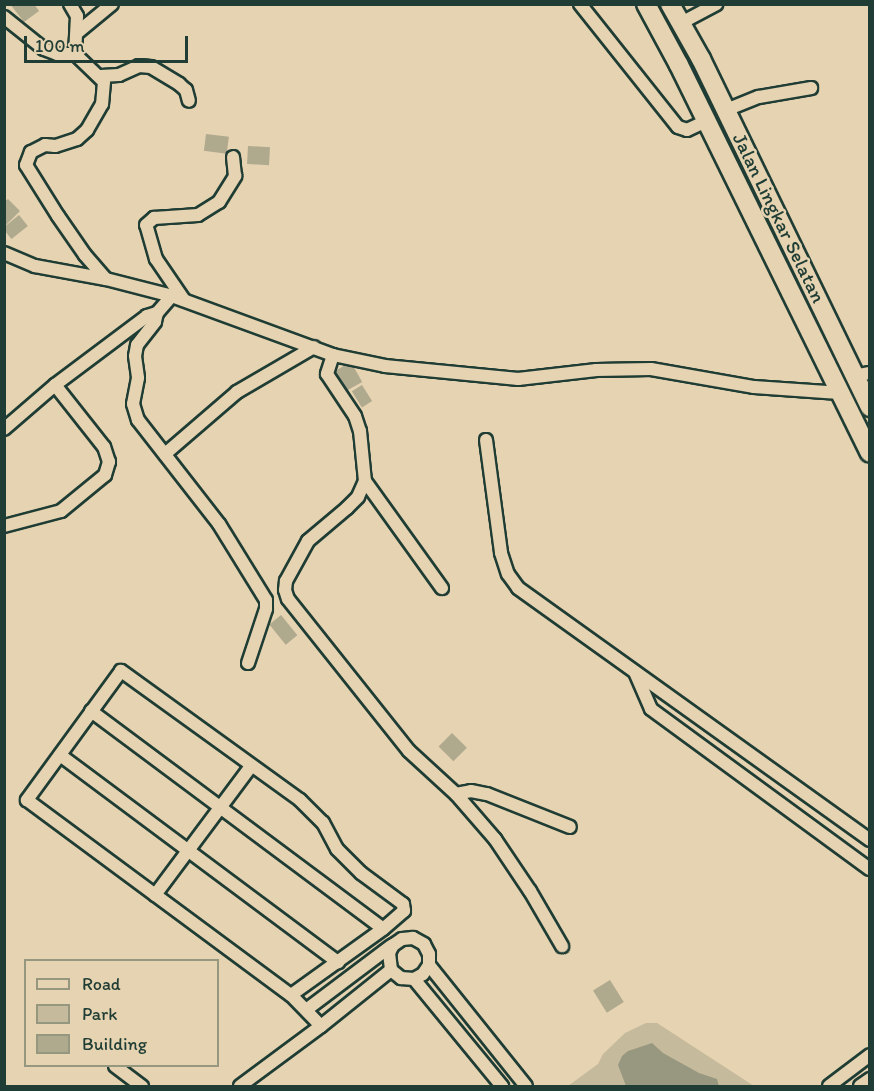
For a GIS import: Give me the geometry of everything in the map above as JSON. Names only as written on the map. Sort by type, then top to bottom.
[{"type":"highway","name":"Jalan Lingkar Selatan","points":[[646,4],[870,453]]},
{"type":"highway","name":"Jalan Lingkar Selatan","points":[[670,4],[804,267],[862,375],[868,400]]},
{"type":"highway","points":[[781,275],[804,267]]},
{"type":"street","points":[[70,4],[77,16],[78,32],[75,54]]},
{"type":"street","points":[[78,32],[112,4]]},
{"type":"street","points":[[579,4],[678,127],[687,130],[706,121]]},
{"type":"street","points":[[681,24],[716,4]]},
{"type":"street","points":[[4,17],[44,49],[57,54],[75,54],[104,82],[105,95],[99,111],[87,130],[77,139],[55,146],[45,145],[31,152],[26,165],[85,255],[106,279]]},
{"type":"street","points":[[100,76],[119,75],[139,66],[151,67],[186,90],[189,100]]},
{"type":"street","points":[[726,110],[759,97],[811,88]]},
{"type":"street","points":[[178,298],[156,259],[146,225],[153,218],[198,215],[219,202],[235,176],[233,157]]},
{"type":"street","points":[[4,253],[35,266],[106,279],[178,298],[333,355],[385,366],[518,379],[596,370],[651,369],[753,387],[839,393]]},
{"type":"street","points":[[4,429],[55,385],[147,316],[157,313],[178,298]]},
{"type":"street","points":[[157,313],[155,322],[137,345],[135,356],[138,378],[133,404],[138,420],[219,524],[266,600],[248,663]]},
{"type":"street","points":[[165,454],[237,392],[314,348]]},
{"type":"street","points":[[333,355],[327,374],[355,416],[360,431],[365,481],[442,588]]},
{"type":"street","points":[[4,526],[61,511],[93,486],[108,470],[109,462],[104,447],[55,385]]},
{"type":"street","points":[[486,440],[501,553],[513,582],[870,840]]},
{"type":"street","points":[[365,481],[358,496],[347,508],[308,541],[286,581],[285,590],[288,599],[409,751],[456,794],[501,848],[530,891],[562,946]]},
{"type":"street","points":[[291,995],[383,930],[404,910],[403,904],[362,873],[337,849],[323,823],[300,800],[121,671],[27,800],[291,995],[321,1026]]},
{"type":"street","points":[[635,672],[651,709],[870,869]]},
{"type":"street","points":[[91,711],[383,930]]},
{"type":"street","points":[[60,755],[338,962]]},
{"type":"street","points":[[155,895],[251,766]]},
{"type":"street","points":[[456,794],[471,791],[486,794],[570,827]]},
{"type":"street","points":[[306,1010],[393,945],[402,939],[413,938],[423,944],[429,954],[429,965],[423,974],[414,979],[401,978],[391,970],[388,953],[393,945]]},
{"type":"street","points":[[429,965],[526,1086]]},
{"type":"street","points":[[240,1086],[391,970]]},
{"type":"street","points":[[414,979],[502,1086]]},
{"type":"street","points":[[829,1086],[870,1055]]},
{"type":"street","points":[[118,1067],[142,1086]]},
{"type":"street","points":[[860,1086],[870,1079]]},
{"type":"green space","points":[[646,1023],[657,1023],[754,1086],[568,1086],[598,1064],[603,1054],[625,1033]]},
{"type":"shaded area","points":[[652,1043],[663,1053],[699,1073],[717,1079],[719,1086],[626,1086],[618,1065],[622,1056],[628,1051]]},
{"type":"building","points":[[10,4],[34,4],[39,11],[24,22]]},
{"type":"building","points":[[206,134],[229,137],[227,154],[204,151]]},
{"type":"building","points":[[248,146],[270,147],[269,165],[247,164]]},
{"type":"building","points":[[8,199],[20,211],[4,227],[4,202]]},
{"type":"building","points":[[19,215],[28,226],[11,239],[4,227]]},
{"type":"building","points":[[351,362],[362,382],[344,392],[333,372]]},
{"type":"building","points":[[362,385],[372,401],[362,407],[352,391]]},
{"type":"building","points":[[281,615],[297,635],[286,645],[269,624]]},
{"type":"building","points":[[452,733],[467,748],[453,761],[439,746]]},
{"type":"building","points":[[610,980],[624,1002],[607,1013],[593,991]]}]
